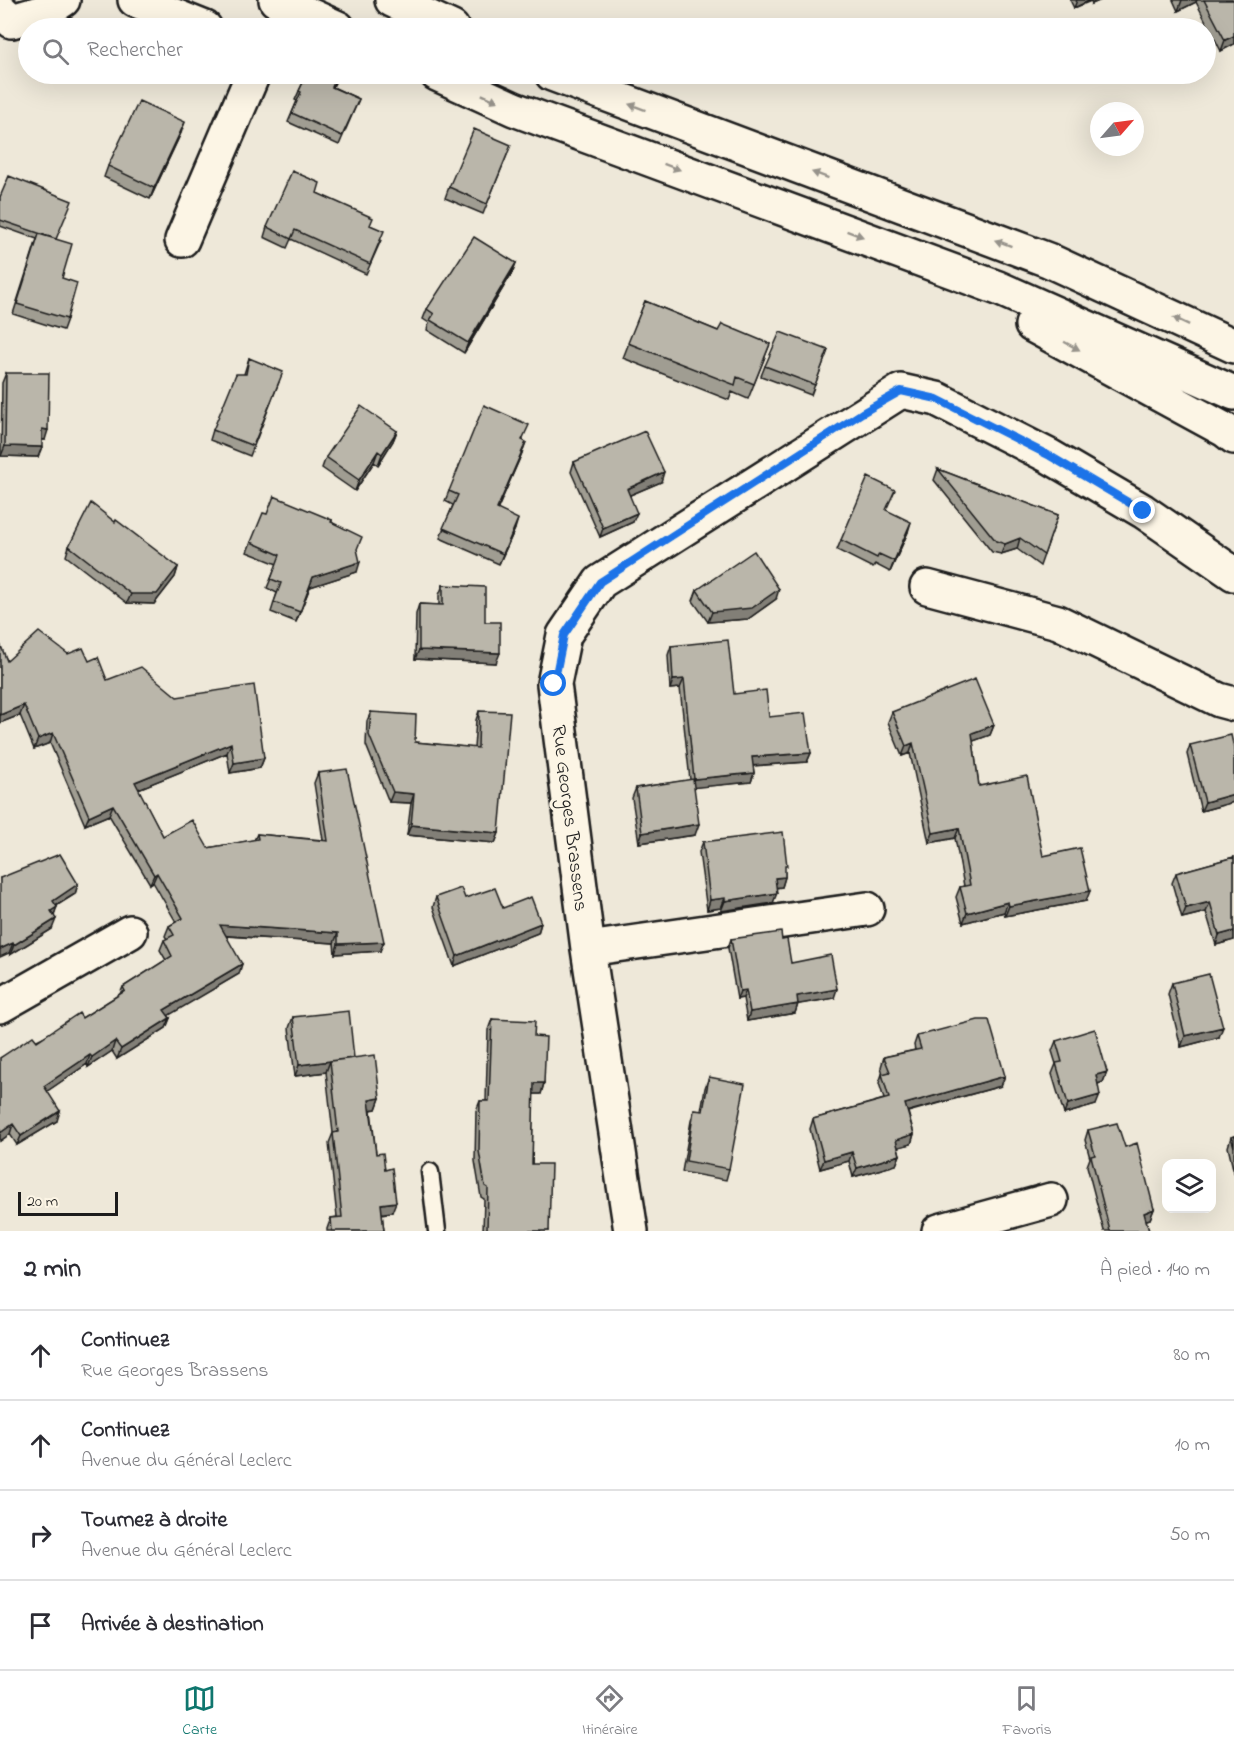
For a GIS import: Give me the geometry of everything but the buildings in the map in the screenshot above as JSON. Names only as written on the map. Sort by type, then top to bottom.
[{"type":"main road","points":[[22,18],[46,11],[63,0]]},
{"type":"main road","points":[[135,0],[180,18]]},
{"type":"main road","points":[[276,0],[316,18]]},
{"type":"main road","points":[[392,0],[431,18]]},
{"type":"main road","points":[[0,10],[12,21],[18,19]]},
{"type":"main road","points":[[182,240],[249,84]]},
{"type":"main road","points":[[460,84],[514,108],[998,288],[1234,393]]},
{"type":"main road","points":[[577,84],[1048,260],[1234,346]]},
{"type":"main road","points":[[931,262],[992,303],[1215,424],[1234,437]]},
{"type":"main road","name":"Rue Georges Brassens","points":[[631,1231],[588,949],[554,684],[564,635],[600,582],[862,413],[901,391],[937,399],[1050,456],[1125,500],[1234,574]]},
{"type":"main road","points":[[927,587],[1058,622],[1219,700],[1234,704]]},
{"type":"main road","points":[[588,949],[867,909]]},
{"type":"main road","points":[[0,1006],[130,932]]},
{"type":"main road","points":[[939,1231],[1051,1200]]},
{"type":"lane","points":[[430,1172],[437,1231]]},
{"type":"route","points":[[554,684],[564,635],[600,582],[862,413],[901,391],[937,399],[1050,456],[1143,511]]}]
